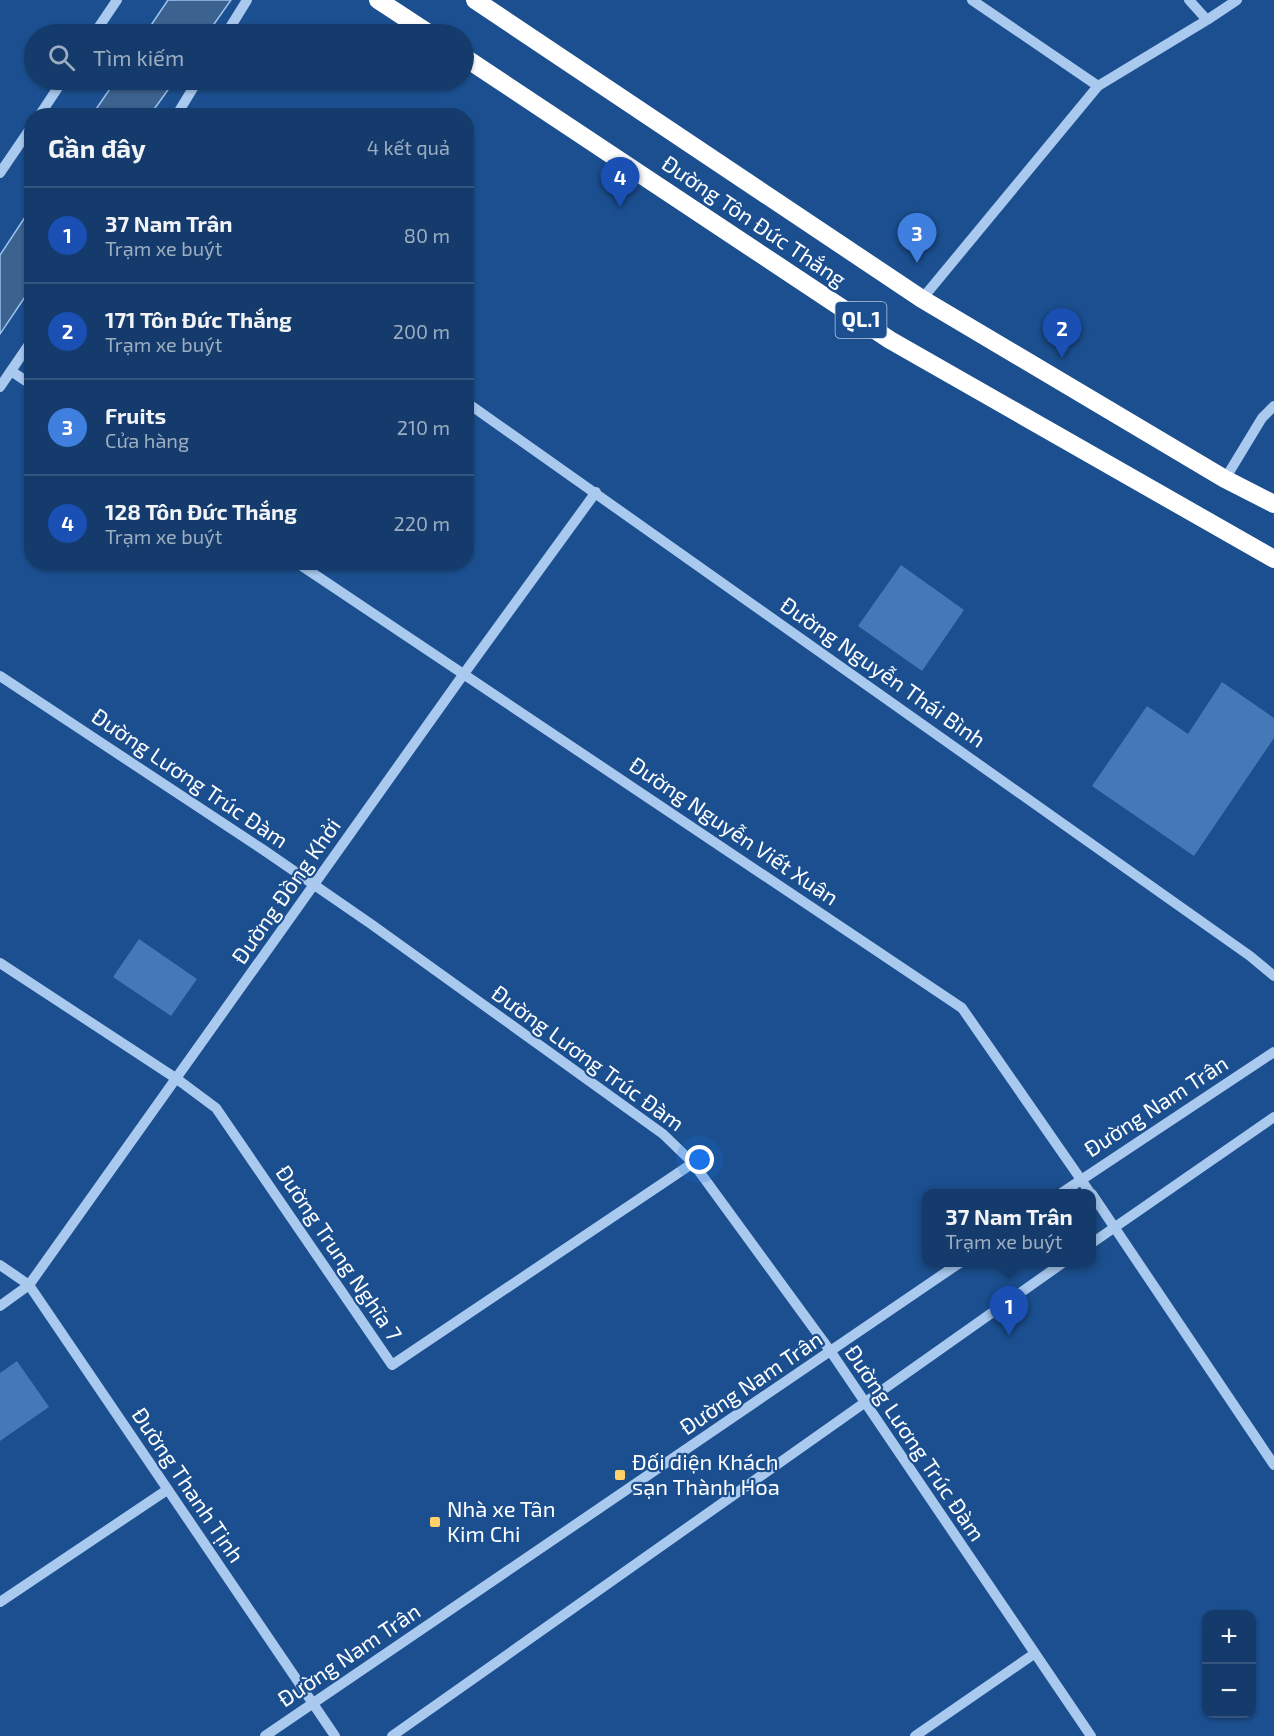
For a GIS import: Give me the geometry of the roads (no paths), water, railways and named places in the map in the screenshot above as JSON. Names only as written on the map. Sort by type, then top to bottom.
[{"type":"highway","points":[[378,0],[415,24]]},
{"type":"highway","name":"Đường Tôn Đức Thắng","points":[[475,0],[922,299],[1225,479],[1274,504]]},
{"type":"highway","name":"Đường Tôn Đức Thắng","points":[[474,64],[890,340],[1274,559]]},
{"type":"street","points":[[101,24],[117,0]]},
{"type":"street","points":[[232,24],[247,0]]},
{"type":"street","points":[[972,0],[1098,86]]},
{"type":"street","points":[[1189,0],[1207,20]]},
{"type":"street","points":[[922,299],[1098,86],[1237,0]]},
{"type":"street","points":[[44,108],[56,90]]},
{"type":"street","points":[[181,108],[192,90]]},
{"type":"street","points":[[0,173],[24,138]]},
{"type":"street","points":[[0,387],[24,352]]},
{"type":"street","points":[[11,371],[24,380]]},
{"type":"street","points":[[1225,479],[1262,418],[1274,406]]},
{"type":"street","name":"Đường Nguyễn Thái Bình","points":[[474,408],[1251,956],[1274,976]]},
{"type":"street","name":"Đường Đồng Khởi","points":[[0,1306],[29,1285],[596,492]]},
{"type":"street","name":"Đường Nguyễn Viết Xuân","points":[[308,570],[962,1008],[1088,1189]]},
{"type":"street","name":"Đường Lương Trúc Đàm","points":[[0,676],[314,885],[663,1134],[693,1163],[831,1352],[1091,1736]]},
{"type":"street","name":"Đường Trung Nghĩa 7","points":[[0,963],[177,1079],[216,1108],[392,1365],[693,1163]]},
{"type":"street","name":"Đường Nam Trân","points":[[1067,1189],[1274,1052]]},
{"type":"street","points":[[1096,1240],[1274,1117]]},
{"type":"street","name":"Đường Nguyễn Viết Xuân","points":[[1096,1201],[1274,1465]]},
{"type":"street","name":"Đường Thanh Tịnh","points":[[0,1265],[29,1285],[335,1736]]},
{"type":"street","name":"Đường Nam Trân","points":[[265,1736],[954,1267]]},
{"type":"street","points":[[392,1736],[1058,1267]]},
{"type":"street","points":[[0,1602],[167,1490]]},
{"type":"street","points":[[915,1736],[1034,1654]]},
{"type":"water","points":[[168,0],[231,0],[214,24],[152,24]]},
{"type":"water","points":[[109,90],[168,90],[155,108],[97,108]]},
{"type":"water","points":[[24,219],[24,298],[0,334],[0,255]]},
{"type":"place","name":"128 Tôn Đức Thắng","points":[[620,207]]},
{"type":"place","name":"Fruits","points":[[917,263]]},
{"type":"place","name":"171 Tôn Đức Thắng","points":[[1062,358]]},
{"type":"place","name":"37 Nam Trân","points":[[1009,1336]]},
{"type":"place","name":"Đối diện Khách sạn Thành Hoa","points":[[620,1475]]},
{"type":"place","name":"Nhà xe Tân Kim Chi","points":[[435,1522]]}]
